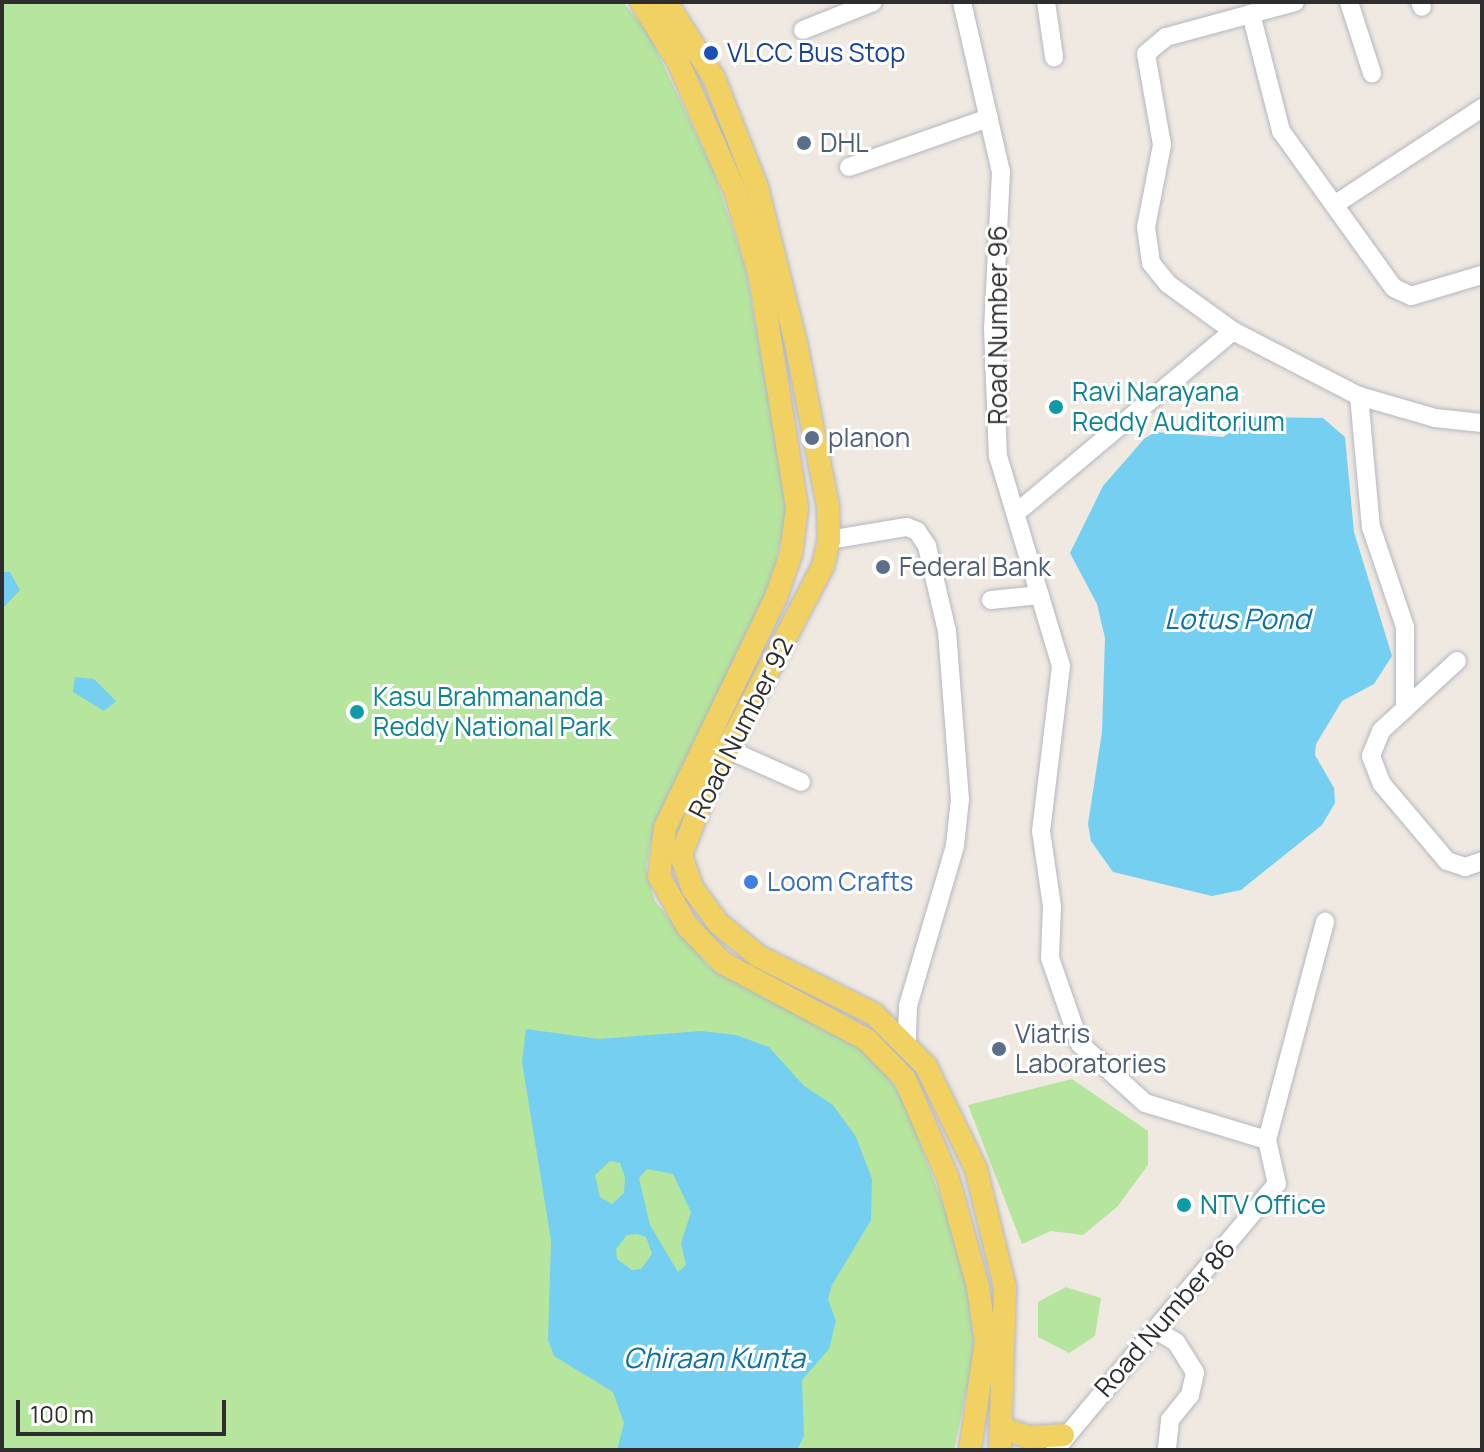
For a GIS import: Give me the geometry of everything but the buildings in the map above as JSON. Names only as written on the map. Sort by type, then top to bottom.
[{"type":"main road","name":"Road Number 92","points":[[641,2],[691,89],[735,191],[760,276],[797,508],[791,554],[776,597],[665,828],[659,876],[687,926],[723,963],[867,1040],[905,1079],[948,1178],[978,1287],[986,1341],[970,1450]]},
{"type":"main road","name":"Road Number 92","points":[[666,2],[714,78],[757,187],[796,343],[828,506],[829,540],[823,566],[727,749],[681,855],[693,889],[718,923],[758,956],[874,1014],[926,1066],[984,1194],[1005,1287],[1001,1439]]},
{"type":"main road","points":[[691,89],[714,78]]},
{"type":"main road","points":[[772,346],[796,343]]},
{"type":"main road","points":[[1001,1439],[1028,1437],[1059,1442]]},
{"type":"street","points":[[803,30],[873,2]]},
{"type":"street","name":"Road Number 96","points":[[962,2],[1001,172],[993,328],[998,456],[1061,666],[1041,831],[1052,906],[1050,958],[1080,1044],[1145,1103],[1267,1140]]},
{"type":"street","points":[[1046,2],[1054,57]]},
{"type":"street","points":[[1295,2],[1166,37],[1146,54],[1145,64],[1161,135],[1146,227],[1151,263],[1168,284],[1233,331],[1359,396],[1435,418],[1482,423]]},
{"type":"street","points":[[1349,2],[1372,73]]},
{"type":"street","points":[[1251,14],[1281,131],[1394,288],[1411,296],[1482,275]]},
{"type":"street","points":[[1334,205],[1482,108]]},
{"type":"street","points":[[849,167],[989,118]]},
{"type":"street","points":[[1016,513],[1233,331]]},
{"type":"street","points":[[1359,396],[1371,527],[1405,627],[1405,709]]},
{"type":"street","points":[[829,540],[907,527],[917,531],[927,546],[947,631],[960,757],[957,831],[908,1006],[907,1044]]},
{"type":"street","points":[[991,600],[1040,595]]},
{"type":"street","points":[[1457,661],[1405,709],[1372,747],[1374,769],[1447,861],[1465,867],[1482,861]]},
{"type":"street","points":[[727,749],[801,782]]},
{"type":"street","points":[[1267,1140],[1325,922]]},
{"type":"street","points":[[874,1014],[908,1006]]},
{"type":"street","name":"Road Number 86","points":[[1059,1442],[1277,1184],[1267,1140]]},
{"type":"street","points":[[1156,1330],[1176,1342],[1195,1373],[1190,1395],[1170,1420],[1167,1450]]},
{"type":"green space","name":"Kasu Brahmananda Reddy National Park","points":[[2,2],[623,2],[648,32],[714,172],[746,270],[788,509],[771,583],[651,841],[646,869],[655,901],[709,967],[855,1044],[884,1070],[904,1101],[952,1228],[967,1286],[975,1351],[954,1450],[2,1450]]},
{"type":"green space","points":[[1072,1079],[1148,1131],[1148,1165],[1117,1207],[1083,1235],[1051,1231],[1022,1244],[968,1105]]},
{"type":"green space","points":[[1066,1287],[1101,1298],[1095,1336],[1069,1353],[1038,1337],[1038,1302]]},
{"type":"water","name":"Lotus Pond","points":[[1255,417],[1323,418],[1345,437],[1354,532],[1392,656],[1374,684],[1342,701],[1316,744],[1315,755],[1334,788],[1335,803],[1322,825],[1241,890],[1212,896],[1113,872],[1091,841],[1088,824],[1102,732],[1105,638],[1097,604],[1070,553],[1103,486],[1144,439],[1155,432],[1223,437]]},
{"type":"water","points":[[2,572],[10,572],[20,590],[2,609]]},
{"type":"water","points":[[75,677],[94,679],[116,701],[104,711],[73,692]]},
{"type":"water","name":"Chiraan Kunta","points":[[526,1029],[599,1039],[701,1031],[736,1035],[769,1047],[804,1086],[833,1105],[856,1137],[872,1179],[871,1220],[832,1285],[828,1299],[836,1321],[829,1349],[802,1380],[804,1436],[797,1450],[617,1450],[624,1423],[613,1392],[554,1356],[548,1340],[551,1240],[522,1062]],"holes":[[[610,1161],[620,1163],[625,1177],[624,1193],[612,1204],[600,1197],[595,1175]],[[647,1169],[673,1174],[691,1212],[681,1243],[686,1265],[678,1272],[650,1225],[639,1178]],[[627,1235],[646,1237],[652,1254],[641,1269],[632,1270],[617,1259],[616,1249]]]},
{"type":"place","name":"VLCC Bus Stop","points":[[711,53]]},
{"type":"place","name":"DHL","points":[[804,143]]},
{"type":"place","name":"Ravi Narayana Reddy Auditorium","points":[[1056,407]]},
{"type":"place","name":"planon","points":[[812,438]]},
{"type":"place","name":"Federal Bank","points":[[883,567]]},
{"type":"place","name":"Kasu Brahmananda Reddy National Park","points":[[357,712]]},
{"type":"place","name":"Loom Crafts","points":[[751,882]]},
{"type":"place","name":"Viatris Laboratories","points":[[999,1049]]},
{"type":"place","name":"NTV Office","points":[[1184,1205]]}]
